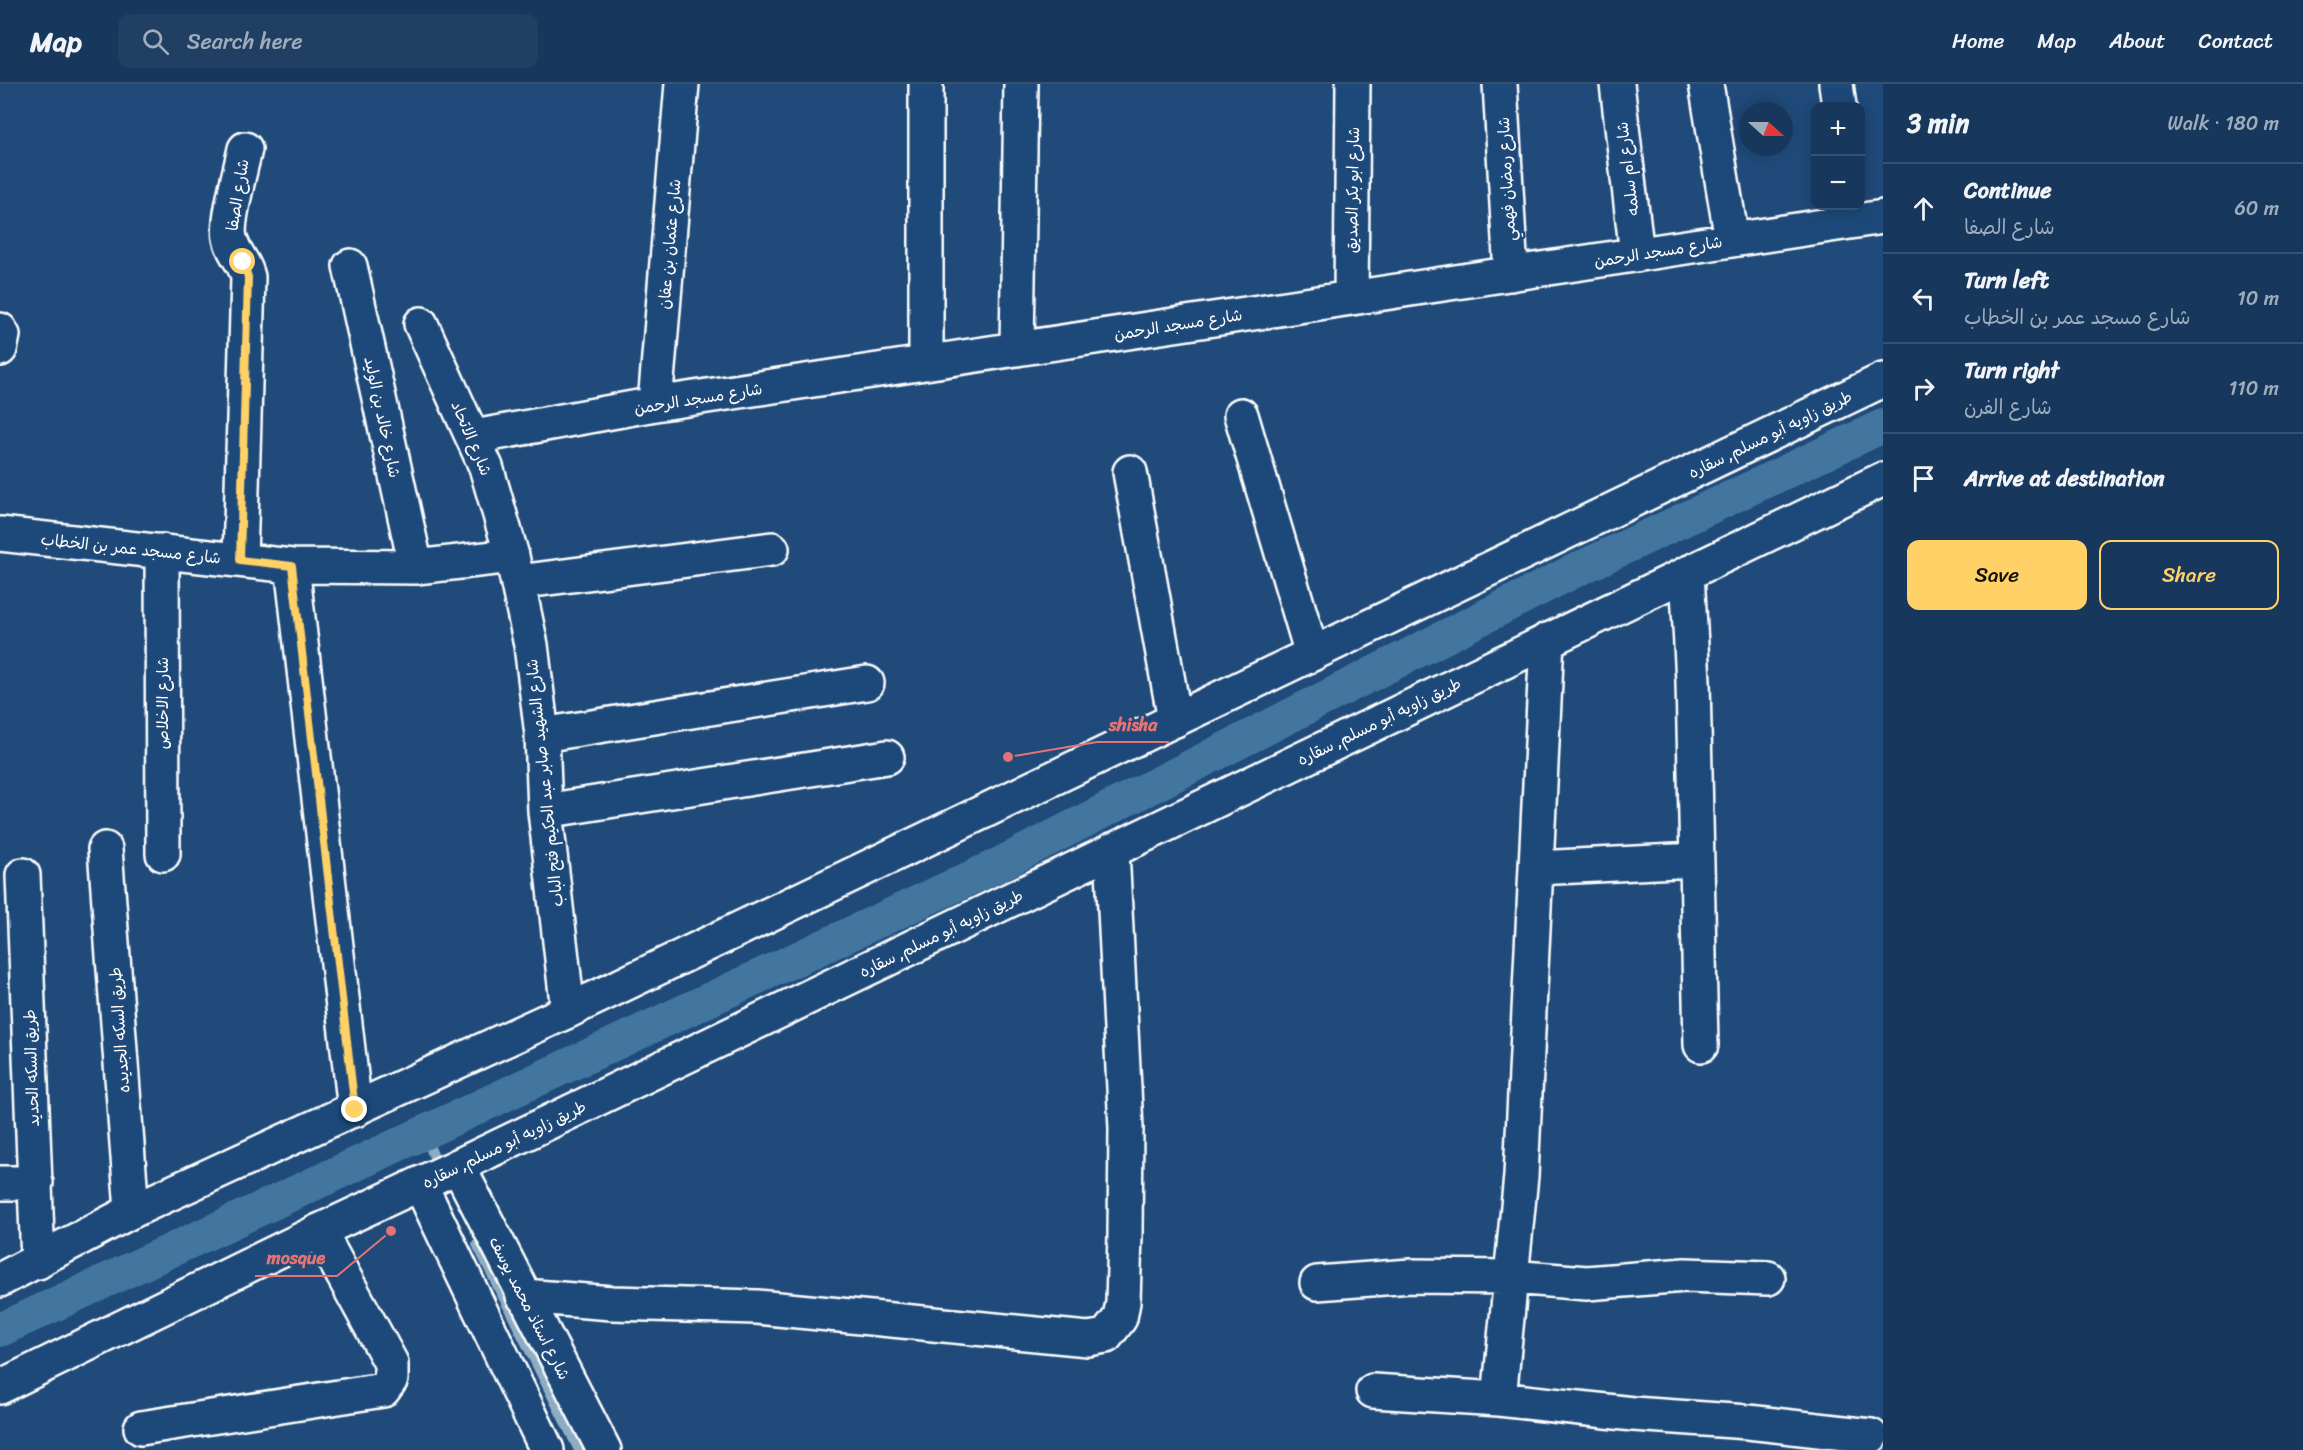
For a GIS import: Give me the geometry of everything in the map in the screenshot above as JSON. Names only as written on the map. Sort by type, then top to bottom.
[{"type":"street","name":"شارع عثمان بن عفان","points":[[655,404],[682,84]]},
{"type":"street","points":[[926,363],[927,84]]},
{"type":"street","points":[[1017,349],[1021,84]]},
{"type":"street","name":"شارع ابو بكر الصديق","points":[[1351,297],[1353,84]]},
{"type":"street","name":"شارع رمضان فهمي","points":[[1500,84],[1511,273]]},
{"type":"street","name":"شارع ام سلمه","points":[[1617,84],[1637,255]]},
{"type":"street","points":[[1706,84],[1732,240]]},
{"type":"street","points":[[1836,84],[1838,102]]},
{"type":"street","name":"شارع الصفا","points":[[240,560],[248,277],[243,262],[233,248],[229,228],[244,149]]},
{"type":"street","name":"شارع مسجد الرحمن","points":[[474,437],[655,404],[1637,255],[1863,215]]},
{"type":"street","name":"شارع خالد بن الوليد","points":[[350,266],[416,567]]},
{"type":"street","name":"شارع الاتحاد","points":[[421,324],[486,467],[515,569]]},
{"type":"street","points":[[0,330],[3,335],[0,349]]},
{"type":"street","name":"طريق زاويه أبو مسلم, سقاره","points":[[0,1281],[132,1211],[568,1011],[1883,380]]},
{"type":"street","points":[[1241,415],[1312,654]]},
{"type":"street","points":[[1130,471],[1175,720]]},
{"type":"street","name":"طريق زاويه أبو مسلم, سقاره","points":[[0,1387],[319,1231],[1883,479]]},
{"type":"street","name":"شارع مسجد عمر بن الخطاب","points":[[0,534],[292,566],[515,569],[772,549]]},
{"type":"street","name":"شارع الاخلاص","points":[[162,551],[163,854]]},
{"type":"street","points":[[292,566],[355,1110]]},
{"type":"street","name":"شارع الشهيد صابر عبد الحكيم فتح الباب","points":[[515,569],[531,645],[542,735],[545,811],[568,1011]]},
{"type":"street","points":[[1687,573],[1693,681],[1701,1045]]},
{"type":"street","points":[[1499,1399],[1521,1176],[1547,640]]},
{"type":"street","points":[[542,735],[867,682]]},
{"type":"street","points":[[545,811],[887,757]]},
{"type":"street","name":"طريق السكه الجديده","points":[[105,849],[132,1211]]},
{"type":"street","points":[[524,1296],[612,1303],[758,1308],[1088,1339],[1106,1336],[1120,1318],[1123,1302],[1125,1211],[1126,1128],[1112,850]]},
{"type":"street","points":[[1536,868],[1696,860]]},
{"type":"street","name":"طريق السكه الحديد","points":[[22,875],[38,1262]]},
{"type":"street","name":"شارع استاذ محمد يوسف","points":[[458,1166],[606,1450]]},
{"type":"street","points":[[0,1183],[36,1183]]},
{"type":"street","points":[[420,1184],[547,1450]]},
{"type":"street","points":[[141,1428],[382,1390],[392,1379],[391,1363],[319,1231]]},
{"type":"street","points":[[1317,1283],[1411,1276],[1510,1277],[1587,1283],[1685,1275],[1768,1278]]},
{"type":"street","points":[[1373,1391],[1499,1399],[1633,1414],[1748,1422],[1870,1436]]},
{"type":"waterway","points":[[0,1330],[996,866],[1570,573],[1883,426]]},
{"type":"waterway","points":[[424,1132],[433,1155]]},
{"type":"waterway","points":[[477,1244],[579,1450]]},
{"type":"place","name":"shisha","points":[[1008,757]]},
{"type":"place","name":"mosque","points":[[391,1231]]},
{"type":"route","points":[[243,262],[248,277],[240,560],[292,566],[355,1110]]}]
